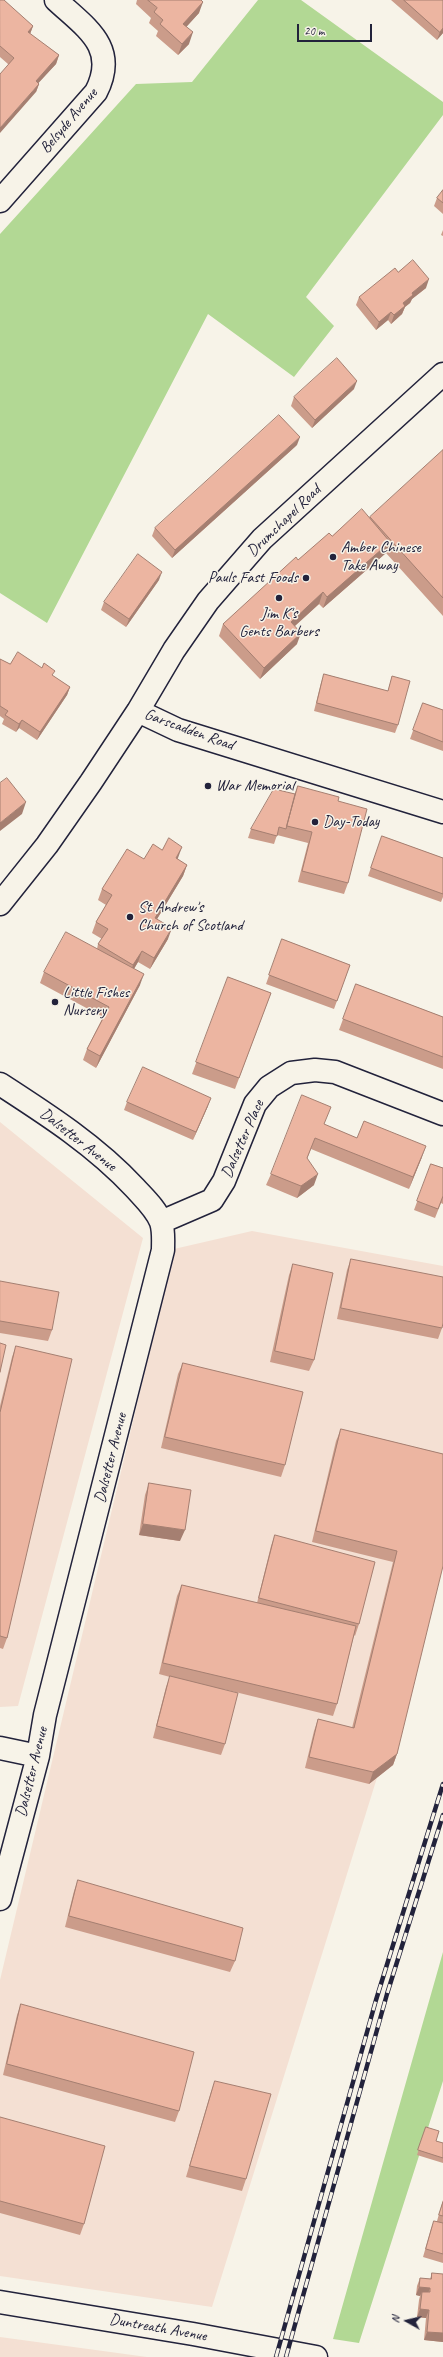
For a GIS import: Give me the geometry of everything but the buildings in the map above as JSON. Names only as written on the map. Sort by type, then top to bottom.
[{"type":"street","name":"Belsyde Avenue","points":[[0,200],[96,92],[104,72],[104,58],[100,45],[91,33],[56,0]]},
{"type":"street","name":"Drumchapel Road","points":[[138,711],[174,650],[208,601],[262,538],[443,374]]},
{"type":"street","name":"Garscadden Road","points":[[0,904],[47,845],[138,711],[178,730],[443,812]]},
{"type":"street","name":"Dalsetter Place","points":[[160,1222],[212,1200],[224,1181],[255,1104],[269,1087],[291,1073],[315,1070],[335,1072],[443,1114]]},
{"type":"street","name":"Dalsetter Avenue","points":[[0,1084],[84,1141],[127,1179],[152,1205],[160,1222],[163,1235],[163,1250],[45,1715],[38,1756],[0,1899]]},
{"type":"street","points":[[0,1748],[38,1756]]},
{"type":"street","name":"Duntreath Avenue","points":[[0,2302],[193,2334],[316,2357]]},
{"type":"shaded area","points":[[0,1122],[143,1238],[18,1706],[0,1707]]},
{"type":"shaded area","points":[[252,1231],[443,1266],[443,1566],[212,2307],[0,2276],[0,1980],[174,1249]]},
{"type":"shaded area","points":[[0,2337],[147,2357],[0,2357]]},
{"type":"green space","points":[[258,0],[301,0],[443,102],[443,115],[306,297],[334,326],[294,377],[208,314],[47,623],[0,593],[0,234],[136,84],[192,82]]},
{"type":"green space","points":[[443,1952],[443,2081],[359,2343],[333,2339]]},
{"type":"railway","points":[[276,2357],[376,2000],[443,1784]]},
{"type":"railway","points":[[286,2357],[387,1994],[443,1815]]},
{"type":"place","name":"Amber Chinese Take Away","points":[[333,557]]},
{"type":"place","name":"Pauls Fast Foods","points":[[306,578]]},
{"type":"place","name":"Jim K's Gents Barbers","points":[[279,598]]},
{"type":"place","name":"War Memorial","points":[[208,786]]},
{"type":"place","name":"Day-Today","points":[[315,822]]},
{"type":"place","name":"St Andrew's Church of Scotland","points":[[130,917]]},
{"type":"place","name":"Little Fishes Nursery","points":[[55,1002]]}]
